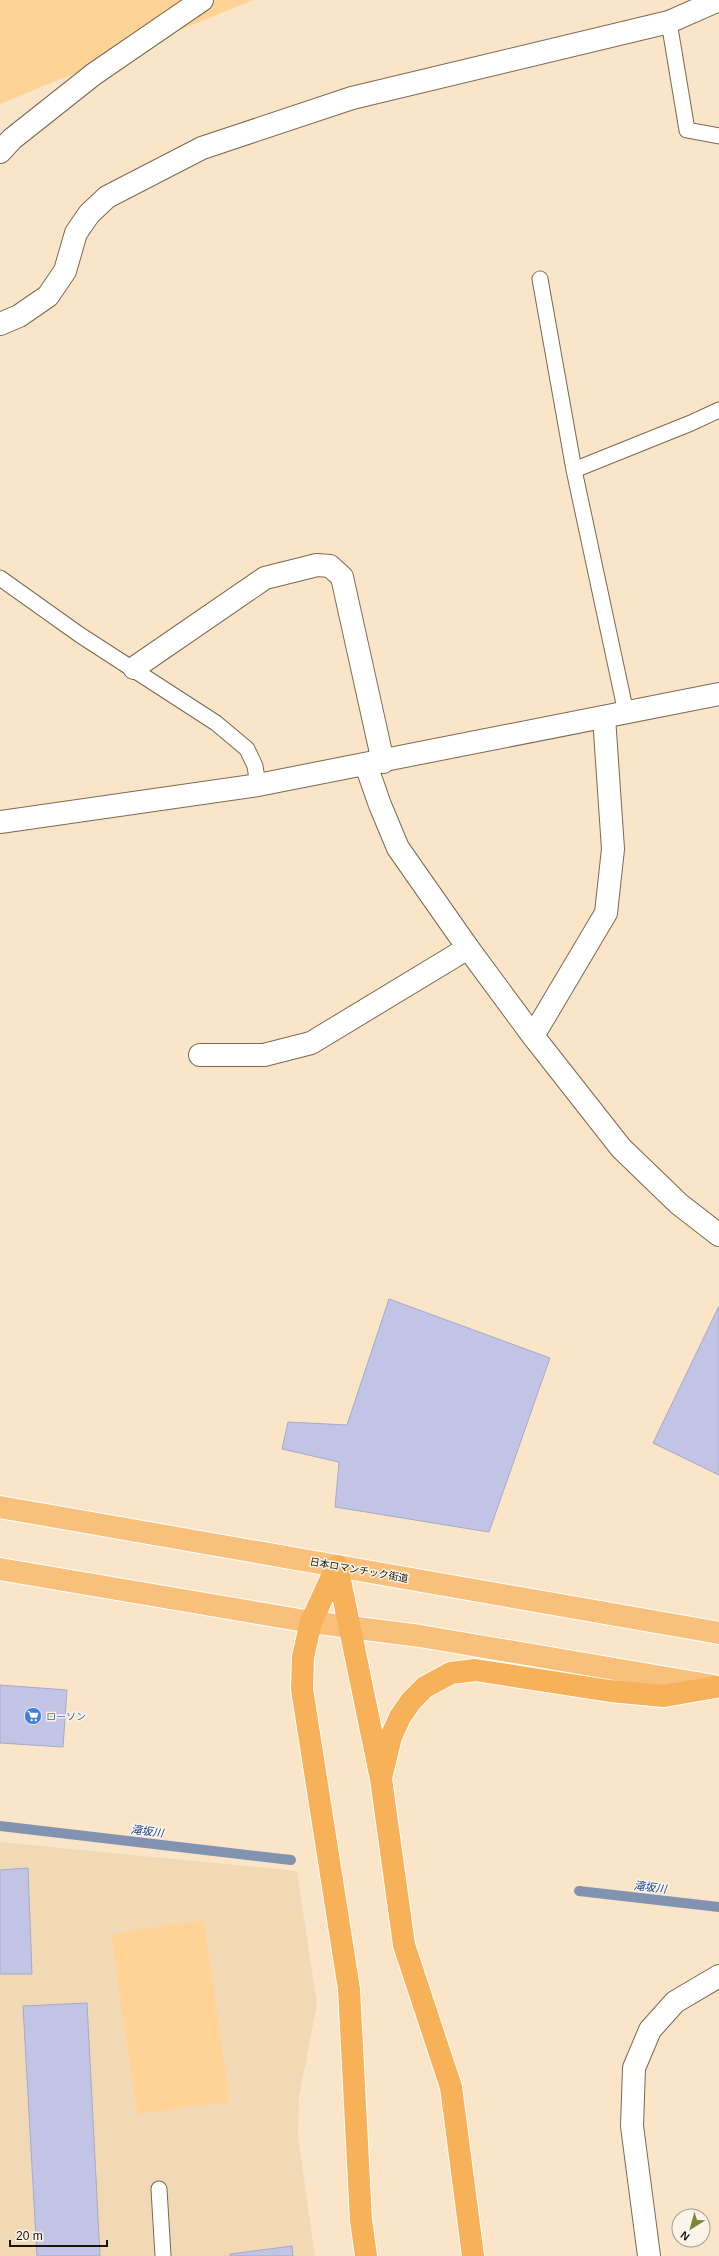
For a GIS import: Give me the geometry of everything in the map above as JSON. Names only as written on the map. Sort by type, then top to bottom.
[{"type":"highway","name":"日本ロマンチック街道","points":[[0,1507],[719,1633]]},
{"type":"highway","points":[[337,1566],[311,1622],[302,1657],[302,1689],[349,1989],[360,2220],[366,2256]]},
{"type":"highway","points":[[337,1566],[348,1627],[381,1780],[404,1945],[451,2087],[473,2256]]},
{"type":"highway","points":[[0,1569],[311,1622],[420,1636],[717,1687]]},
{"type":"highway","points":[[381,1780],[391,1737],[400,1717],[411,1701],[425,1687],[451,1673],[475,1670],[610,1691],[664,1696],[717,1687]]},
{"type":"street","points":[[0,152],[12,139],[94,74],[202,0]]},
{"type":"street","points":[[0,324],[19,316],[48,296],[65,271],[76,233],[89,214],[107,197],[202,148],[352,98],[668,22],[719,0]]},
{"type":"street","points":[[134,668],[265,578],[317,565],[330,566],[342,577],[375,764],[380,805],[398,848],[468,948],[621,1148],[679,1204],[719,1235]]},
{"type":"street","points":[[0,822],[258,785],[375,764],[719,694]]},
{"type":"street","points":[[534,1036],[606,913],[613,849],[604,718]]},
{"type":"street","points":[[200,1055],[264,1055],[311,1043],[468,948]]},
{"type":"street","points":[[649,2256],[632,2126],[634,2068],[650,2030],[675,2002],[719,1976]]},
{"type":"lane","points":[[668,22],[687,130],[719,136]]},
{"type":"lane","points":[[540,279],[574,470],[626,713]]},
{"type":"lane","points":[[574,470],[691,423],[719,410]]},
{"type":"lane","points":[[0,578],[80,635],[134,668],[216,723],[247,749],[255,766],[258,785]]},
{"type":"lane","points":[[158,2189],[163,2256]]},
{"type":"shaded area","points":[[0,0],[253,0],[0,104]]},
{"type":"shaded area","points":[[0,1842],[297,1871],[317,2004],[299,2097],[298,2136],[315,2256],[0,2256]]},
{"type":"shaded area","points":[[204,1920],[230,2102],[137,2114],[111,1934]]},
{"type":"building","points":[[389,1299],[550,1358],[489,1532],[335,1507],[339,1462],[282,1449],[288,1422],[347,1425]]},
{"type":"building","points":[[719,1306],[719,1475],[653,1443]]},
{"type":"building","name":"ローソン","points":[[0,1685],[67,1690],[63,1747],[0,1743]]},
{"type":"building","points":[[28,1868],[32,1974],[0,1974],[0,1870]]},
{"type":"building","points":[[87,2003],[100,2256],[37,2256],[23,2006]]},
{"type":"building","points":[[292,2246],[293,2256],[230,2256],[230,2254]]},
{"type":"waterway","name":"滝坂川","points":[[0,1826],[291,1860]]},
{"type":"waterway","name":"滝坂川","points":[[579,1891],[719,1907]]},
{"type":"place","name":"ローソン","points":[[33,1716]]}]
